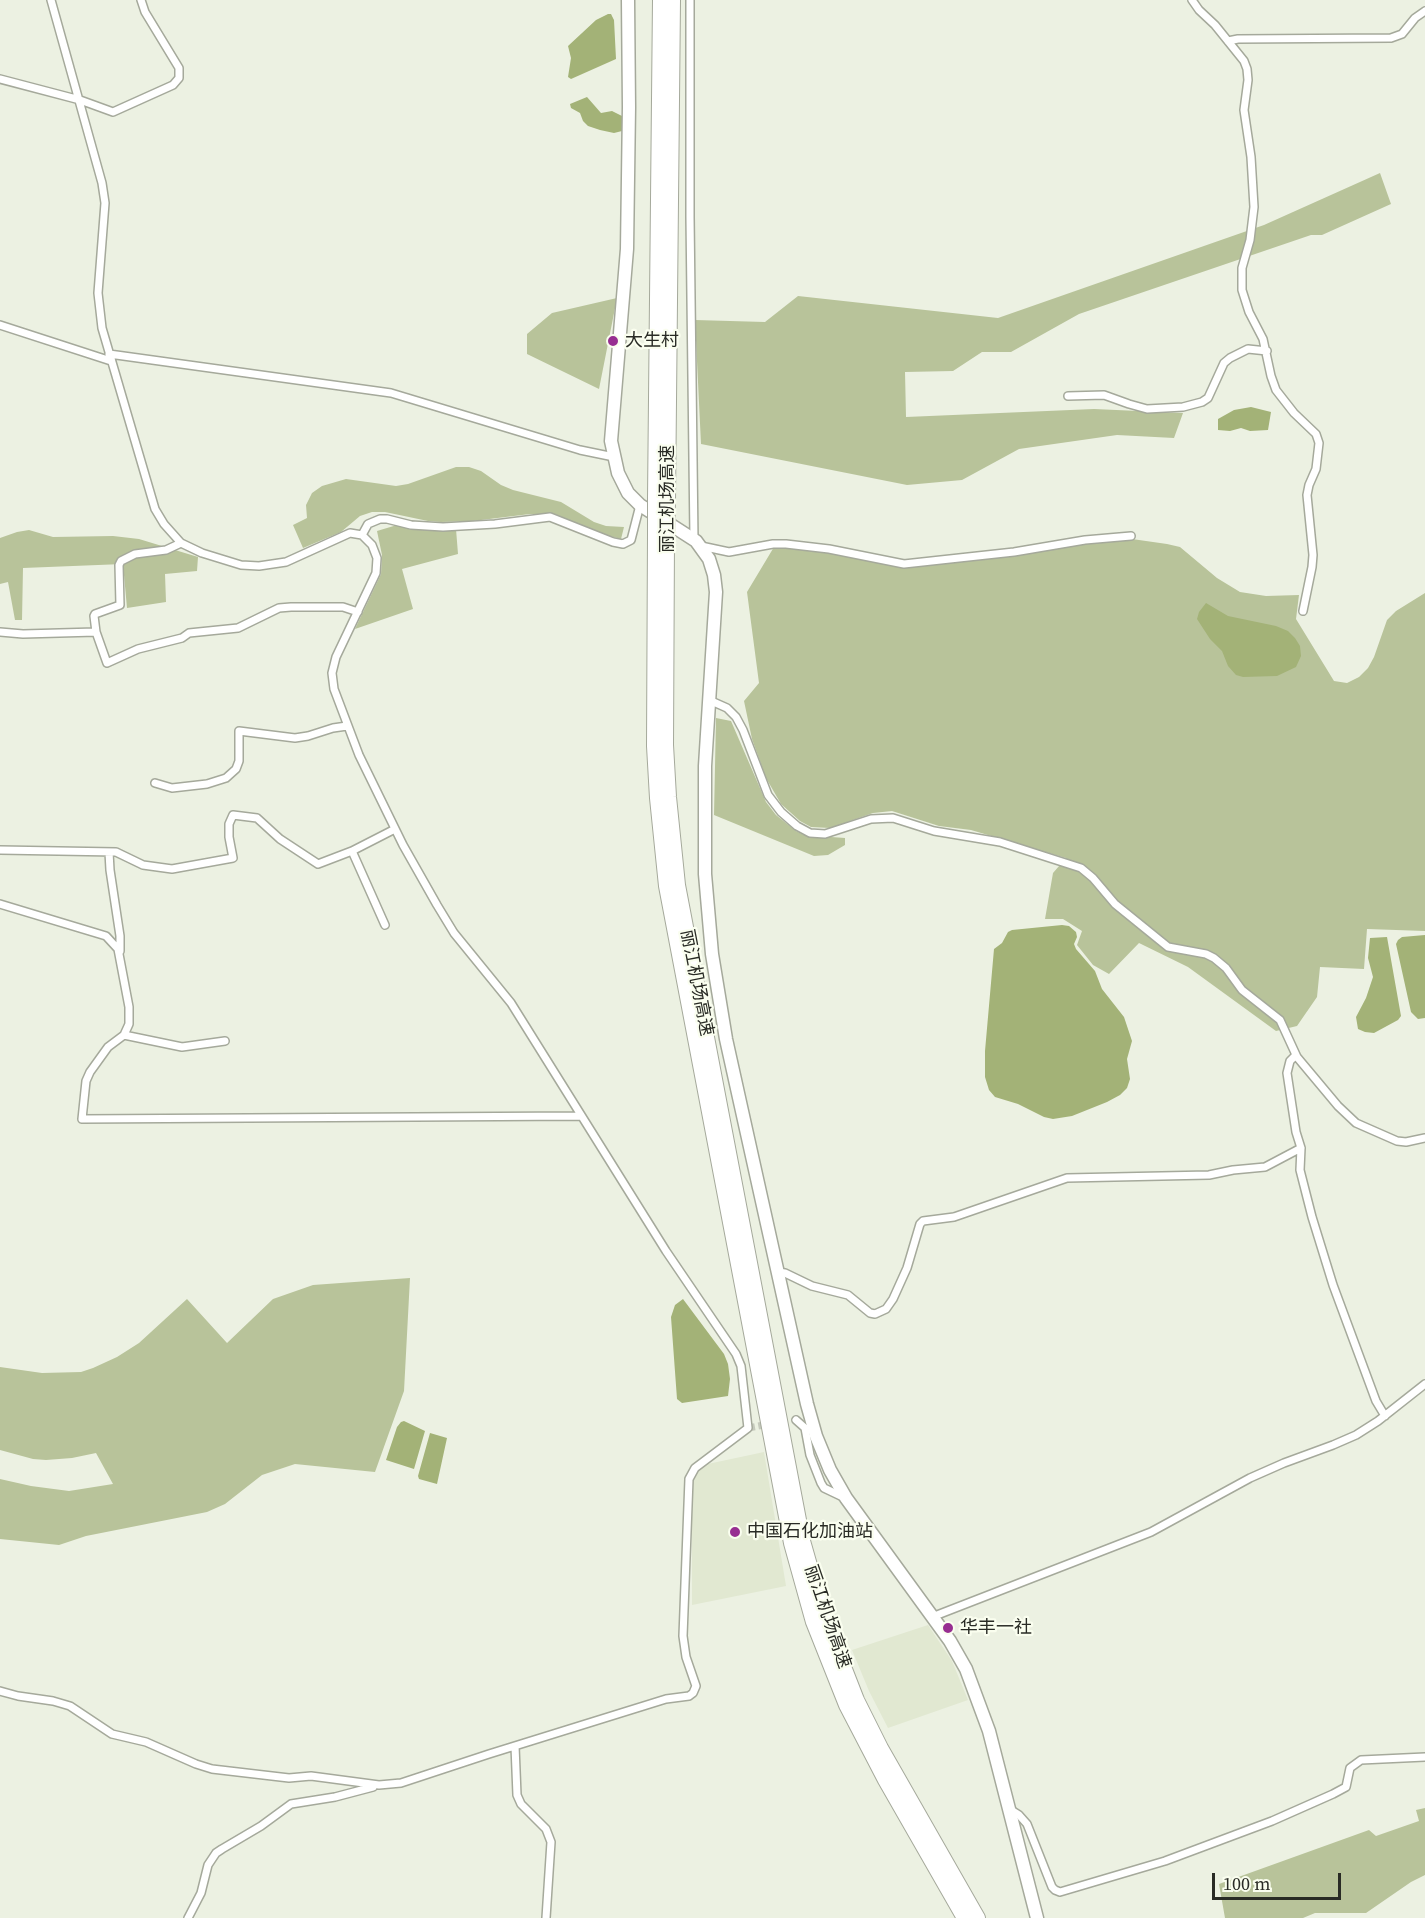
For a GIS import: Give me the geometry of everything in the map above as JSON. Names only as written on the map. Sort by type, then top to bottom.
[{"type":"highway","points":[[628,0],[627,249],[611,429],[614,457],[628,493],[640,505],[697,543],[712,567],[716,583],[705,766],[704,842],[706,901],[726,1039],[811,1420],[822,1453],[846,1498],[950,1641],[972,1683],[989,1731],[1037,1918]]},
{"type":"highway","name":"丽江机场高速","points":[[660,0],[661,536],[666,745],[678,885],[803,1541],[825,1618],[857,1700],[891,1766],[978,1918]]},
{"type":"highway","name":"丽江机场高速","points":[[661,499],[673,0]]},
{"type":"highway","name":"丽江机场高速","points":[[661,536],[654,746],[666,886],[791,1543],[813,1622],[846,1705],[880,1772],[964,1918]]},
{"type":"street","points":[[51,0],[104,193],[98,293],[102,328],[152,501],[164,524],[182,543],[202,553],[241,565],[277,564],[294,559],[345,534],[362,535],[375,549],[378,563],[375,578],[336,657],[332,673],[334,689],[347,726],[395,829],[419,875],[454,933],[511,1003],[666,1251],[736,1354],[741,1366],[748,1428],[694,1468],[689,1479],[682,1636],[695,1691],[689,1696],[666,1699],[400,1783],[379,1785],[335,1797],[291,1804],[261,1826],[216,1853],[208,1865],[201,1893],[188,1918]]},
{"type":"street","points":[[0,79],[80,100],[107,111],[116,111],[173,85],[179,78],[177,62],[145,12],[141,0]]},
{"type":"street","points":[[690,0],[697,543],[729,552],[773,544],[786,544],[829,549],[904,564],[1131,536]]},
{"type":"street","points":[[1192,0],[1244,61],[1248,74],[1244,110],[1251,157],[1254,207],[1251,240],[1242,268],[1242,290],[1249,312],[1263,339],[1270,376],[1276,390],[1294,413],[1316,434],[1319,443],[1316,469],[1307,495],[1313,555],[1303,611]]},
{"type":"street","points":[[1228,41],[1238,39],[1391,38],[1402,34],[1425,10]]},
{"type":"street","points":[[0,325],[110,357],[391,393],[580,450],[614,457]]},
{"type":"street","points":[[1068,396],[1104,394],[1147,409],[1183,407],[1202,402],[1210,396],[1224,363],[1230,358],[1248,349],[1267,351]]},
{"type":"street","points":[[362,535],[368,524],[380,519],[411,525],[443,527],[495,524],[550,517],[623,544],[631,540],[640,505]]},
{"type":"street","points":[[182,543],[166,550],[135,554],[118,565],[120,605],[95,614],[96,632],[107,663],[138,649],[182,638],[189,633],[238,628],[279,608],[343,607],[358,612]]},
{"type":"street","points":[[0,632],[23,634],[96,632]]},
{"type":"street","points":[[709,700],[727,708],[736,717],[768,795],[781,812],[797,826],[810,833],[825,834],[871,819],[893,818],[934,831],[1000,842],[1081,868],[1093,878],[1115,904],[1168,947],[1206,954],[1226,968],[1242,990],[1280,1020],[1296,1055],[1338,1106],[1356,1123],[1397,1141],[1406,1142],[1425,1138]]},
{"type":"street","points":[[155,783],[172,789],[207,784],[226,778],[236,769],[239,731],[295,738],[347,726]]},
{"type":"street","points":[[0,850],[117,852],[143,865],[172,869],[233,858],[229,824],[233,815],[257,818],[280,839],[318,864],[352,851],[395,829]]},
{"type":"street","points":[[352,851],[385,925]]},
{"type":"street","points":[[109,852],[120,936],[120,954],[130,1013],[129,1024],[124,1035],[102,1055],[90,1072],[86,1081],[82,1119],[582,1116]]},
{"type":"street","points":[[0,904],[106,936],[113,942],[120,954]]},
{"type":"street","points":[[124,1035],[182,1047],[225,1041]]},
{"type":"street","points":[[1296,1055],[1288,1065],[1287,1077],[1296,1132],[1301,1148],[1300,1170],[1333,1285],[1376,1401],[1385,1416]]},
{"type":"street","points":[[778,1272],[812,1286],[848,1295],[870,1313],[875,1314],[886,1309],[893,1299],[907,1268],[920,1224],[923,1221],[954,1217],[1067,1178],[1214,1174],[1265,1167],[1301,1148]]},
{"type":"street","points":[[932,1617],[1144,1536],[1250,1478],[1344,1441],[1385,1416],[1425,1384]]},
{"type":"street","points":[[796,1420],[805,1428],[815,1473],[824,1488],[846,1498]]},
{"type":"street","points":[[0,1691],[70,1706],[112,1734],[146,1742],[212,1769],[289,1778],[311,1776],[379,1785]]},
{"type":"street","points":[[515,1746],[517,1795],[521,1804],[546,1829],[551,1842],[546,1918]]},
{"type":"street","points":[[1008,1809],[1019,1815],[1027,1824],[1052,1887],[1060,1892],[1165,1861],[1272,1821],[1323,1799],[1346,1787],[1350,1768],[1361,1760],[1425,1757]]},
{"type":"shaded area","points":[[611,14],[614,20],[616,59],[571,79],[568,77],[571,58],[568,46],[596,20]]},
{"type":"shaded area","points":[[587,97],[601,113],[612,111],[622,116],[622,131],[614,133],[588,126],[580,113],[571,108],[570,104]]},
{"type":"shaded area","points":[[1380,173],[1391,204],[1322,235],[1311,235],[1079,314],[1011,352],[982,352],[953,371],[905,372],[906,417],[1094,409],[1183,413],[1174,438],[1117,435],[1019,449],[962,480],[907,485],[701,444],[695,320],[765,322],[798,296],[998,318],[1264,225]]},
{"type":"shaded area","points":[[617,298],[599,389],[527,354],[527,334],[552,313]]},
{"type":"shaded area","points":[[1251,407],[1271,412],[1268,430],[1250,431],[1241,428],[1230,431],[1218,430],[1218,419],[1234,410]]},
{"type":"shaded area","points":[[456,467],[469,467],[481,471],[501,485],[513,490],[561,502],[594,522],[606,526],[624,527],[621,539],[602,534],[555,514],[441,522],[385,512],[372,512],[360,516],[341,532],[303,548],[293,525],[307,518],[306,505],[312,493],[322,486],[346,479],[396,486]]},
{"type":"shaded area","points":[[397,525],[412,530],[456,529],[458,554],[402,569],[413,609],[355,629],[381,574],[382,555],[377,531]]},
{"type":"shaded area","points":[[29,530],[53,537],[113,536],[139,539],[198,557],[197,571],[165,574],[166,602],[127,608],[123,564],[23,568],[22,620],[15,620],[8,582],[0,584],[0,538]]},
{"type":"shaded area","points":[[1132,539],[1180,547],[1217,578],[1240,592],[1266,596],[1299,595],[1296,619],[1334,681],[1347,683],[1359,677],[1374,657],[1387,620],[1396,611],[1425,593],[1425,931],[1367,929],[1364,969],[1320,967],[1317,997],[1297,1026],[1276,1031],[1188,967],[1139,943],[1109,974],[1093,965],[1077,945],[1082,931],[1063,919],[1045,919],[1053,873],[1066,858],[971,830],[939,826],[892,811],[873,813],[830,828],[811,827],[800,821],[781,804],[766,778],[752,739],[744,701],[759,683],[747,592],[774,547],[829,551],[904,566],[1085,542]]},
{"type":"shaded area","points":[[1206,603],[1228,616],[1276,626],[1288,631],[1300,646],[1301,656],[1296,667],[1277,676],[1243,677],[1236,675],[1228,666],[1222,651],[1210,639],[1197,619]]},
{"type":"shaded area","points":[[716,718],[731,721],[766,802],[776,815],[804,835],[845,838],[845,845],[828,855],[814,856],[714,815]]},
{"type":"shaded area","points":[[1069,926],[1076,932],[1077,937],[1074,944],[1076,949],[1095,971],[1102,989],[1124,1017],[1132,1041],[1127,1059],[1130,1079],[1127,1088],[1120,1095],[1072,1116],[1053,1119],[995,1097],[989,1090],[985,1077],[985,1051],[994,949],[1012,930]]},
{"type":"shaded area","points":[[1425,935],[1425,1018],[1418,1019],[1411,1012],[1396,944],[1402,937]]},
{"type":"shaded area","points":[[1387,937],[1401,1016],[1374,1033],[1365,1032],[1358,1029],[1356,1017],[1373,977],[1368,958],[1370,938]]},
{"type":"shaded area","points":[[410,1278],[404,1391],[375,1472],[295,1464],[262,1475],[225,1504],[207,1512],[86,1536],[59,1545],[0,1539],[0,1479],[69,1491],[113,1484],[96,1453],[46,1460],[0,1450],[0,1367],[42,1373],[81,1372],[93,1368],[139,1343],[187,1299],[227,1343],[273,1299],[313,1285]]},
{"type":"shaded area","points":[[683,1299],[724,1354],[730,1379],[728,1396],[682,1403],[677,1399],[671,1317],[675,1305]]},
{"type":"shaded area","points":[[404,1421],[425,1431],[414,1469],[386,1460],[397,1427]]},
{"type":"shaded area","points":[[430,1433],[447,1438],[437,1484],[419,1479],[418,1476]]},
{"type":"shaded area","name":"中国石化加油站","points":[[764,1452],[786,1586],[692,1605],[692,1478],[703,1465]]},
{"type":"shaded area","points":[[928,1625],[952,1661],[968,1700],[888,1728],[852,1650]]},
{"type":"shaded area","points":[[1425,1808],[1425,1875],[1366,1913],[1315,1913],[1303,1918],[1225,1918],[1219,1884],[1369,1830],[1376,1836],[1419,1821],[1416,1810]]},
{"type":"tunnel","points":[[748,1428],[769,1424]]},
{"type":"place","name":"大生村","points":[[613,341]]},
{"type":"place","name":"中国石化加油站","points":[[735,1532]]},
{"type":"place","name":"华丰一社","points":[[948,1628]]}]
